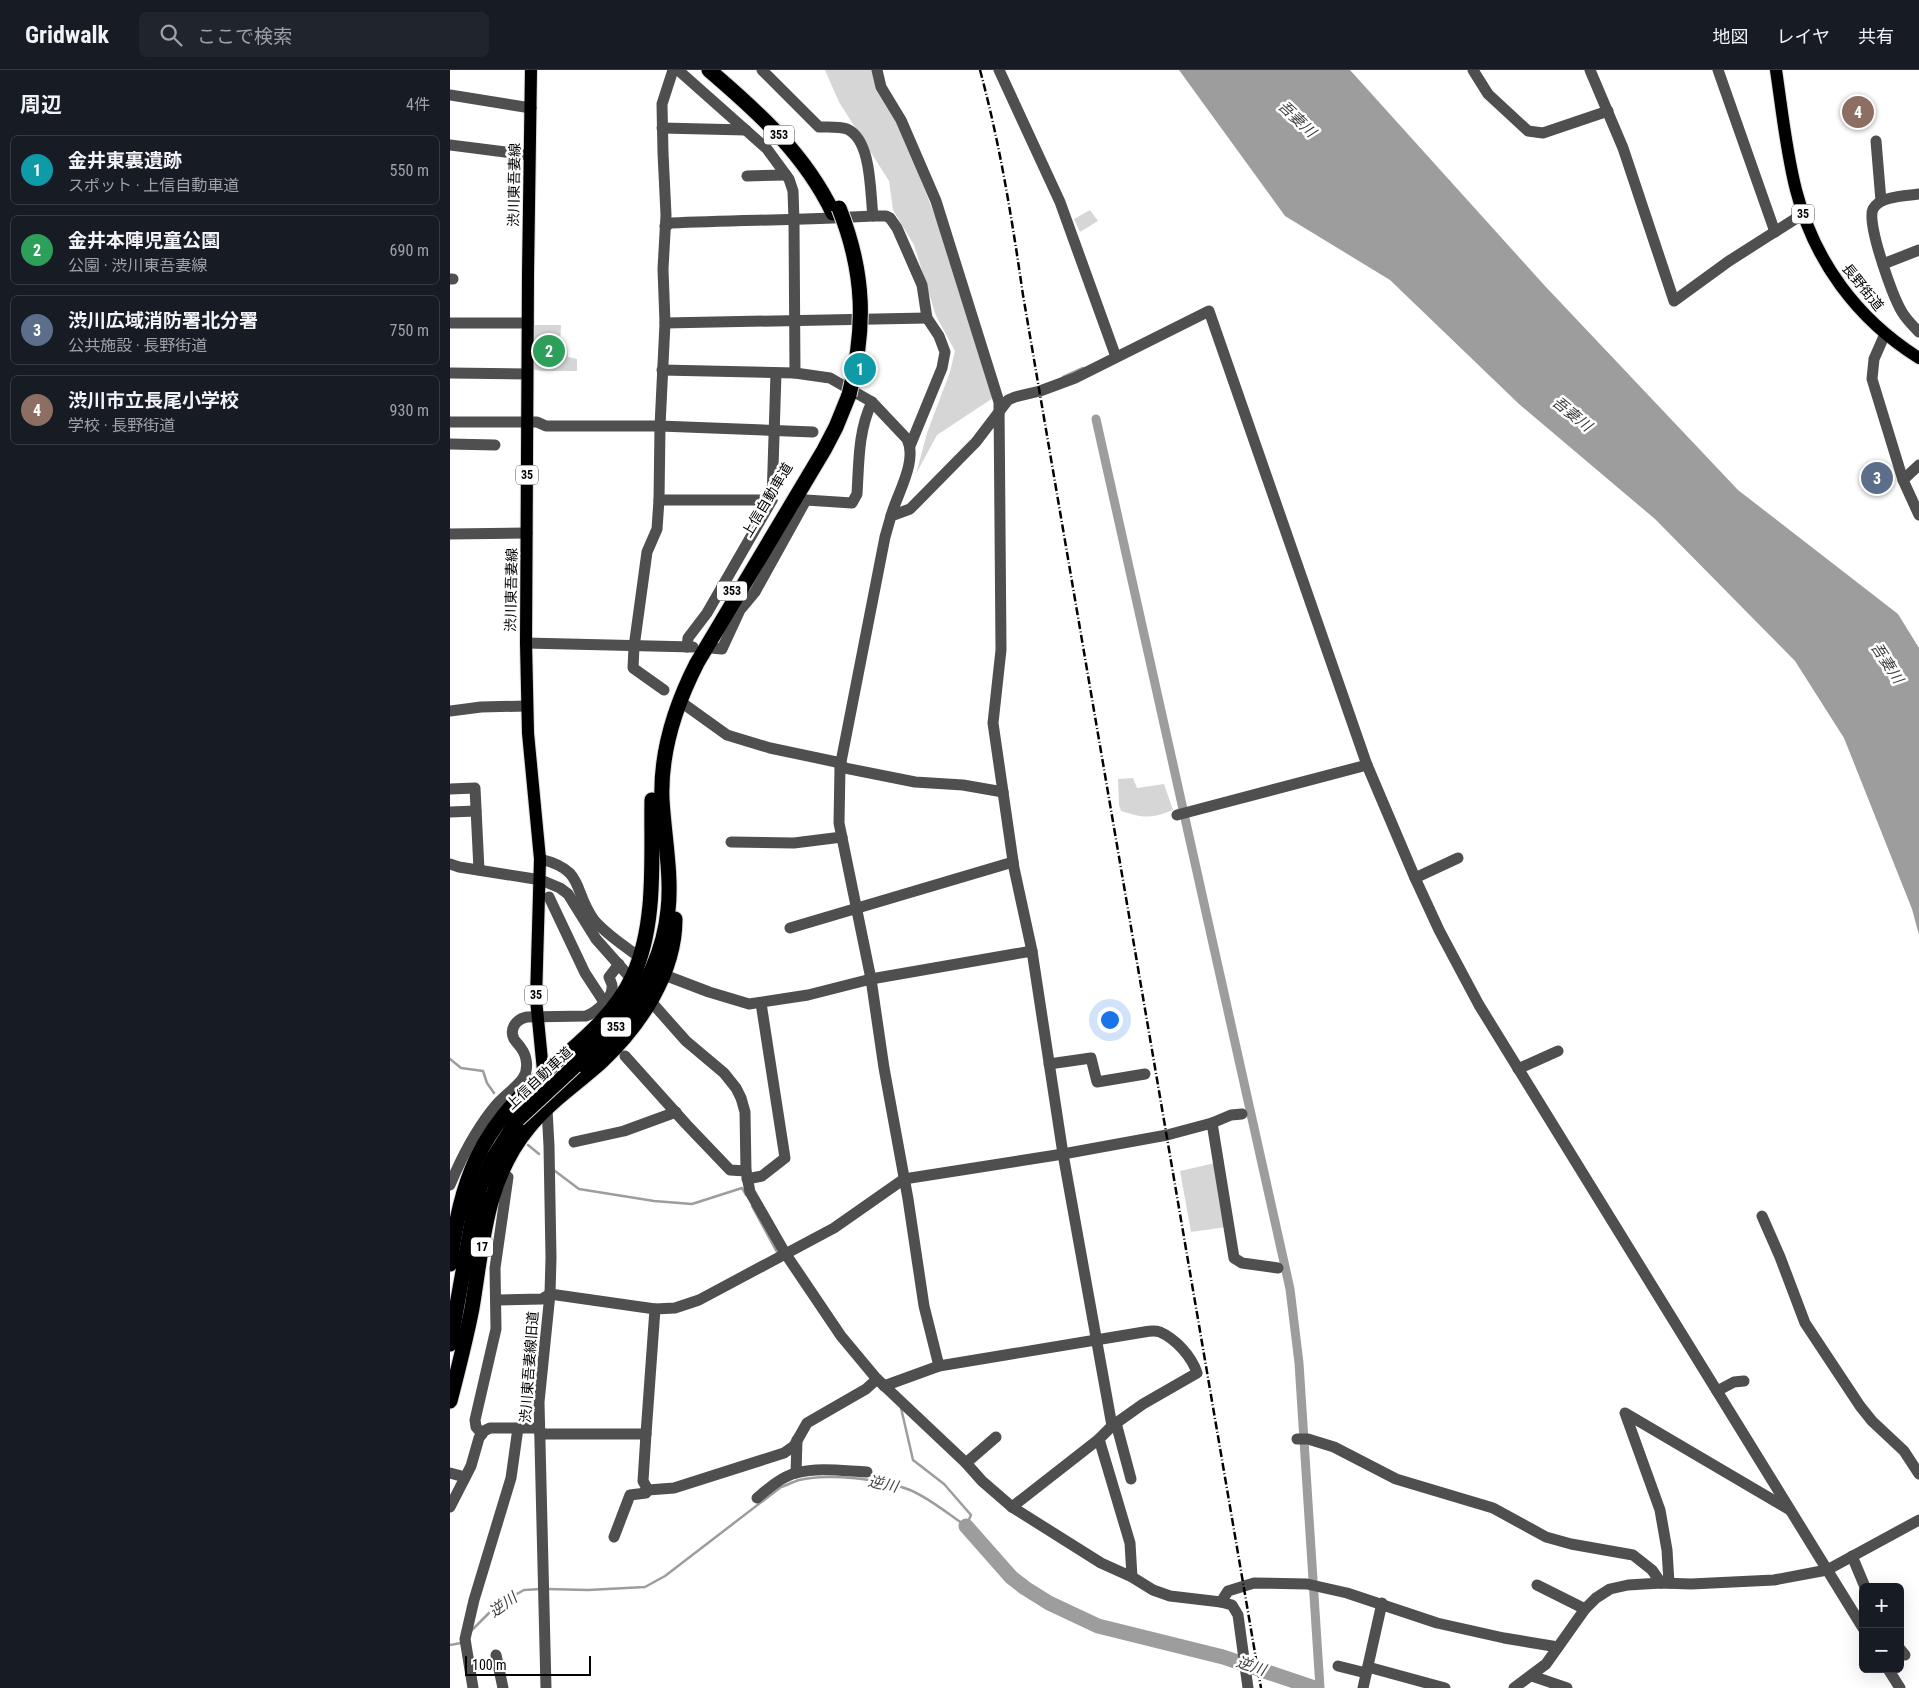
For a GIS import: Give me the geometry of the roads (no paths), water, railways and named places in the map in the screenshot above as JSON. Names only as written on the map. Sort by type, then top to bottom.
[{"type":"highway","name":"上信自動車道","points":[[710,70],[762,116],[799,157],[836,211]]},
{"type":"highway","name":"上信自動車道","points":[[450,1344],[473,1216],[480,1187],[492,1160],[518,1119],[610,1034],[634,1004],[646,980],[655,948],[660,914],[657,750],[662,726],[675,690],[733,588],[815,452],[846,394],[855,308],[852,278],[836,211],[820,174],[800,148],[761,106],[720,70]]},
{"type":"highway","name":"353","points":[[543,1074],[586,1038],[605,1018],[633,976],[644,946],[650,917],[657,800]]},
{"type":"highway","name":"353","points":[[547,1109],[602,1060],[626,1035],[654,995],[668,961],[675,924],[675,887],[657,800]]},
{"type":"highway","name":"17","points":[[450,1264],[461,1203],[476,1157],[488,1136],[509,1107],[543,1074]]},
{"type":"highway","name":"17","points":[[450,1401],[467,1333],[487,1211],[496,1184],[514,1146],[547,1109]]},
{"type":"highway","name":"上信自動車道","points":[[450,1401],[459,1332],[464,1271]]},
{"type":"main road","name":"渋川東吾妻線","points":[[531,70],[526,643],[528,733],[541,880],[536,960],[537,1016],[547,1109]]},
{"type":"main road","name":"長野街道","points":[[1776,70],[1789,156],[1803,214],[1819,251],[1839,285],[1862,313],[1885,334]]},
{"type":"main road","name":"35","points":[[1885,334],[1919,358]]},
{"type":"street","points":[[664,690],[633,668],[634,647],[647,552],[657,529],[659,500],[660,426],[665,323],[663,269],[666,215],[662,104],[673,70]]},
{"type":"street","points":[[678,70],[766,149],[786,175],[793,191],[795,374]]},
{"type":"street","points":[[762,70],[819,127],[844,128],[858,138],[866,154],[873,216]]},
{"type":"street","points":[[877,70],[881,87],[902,120],[936,201],[994,385],[999,410],[1001,650],[993,723],[1013,862],[1032,951],[1063,1154],[1096,1339],[1114,1424],[1131,1479]]},
{"type":"street","points":[[999,70],[1060,202],[1116,357]]},
{"type":"street","points":[[1473,70],[1488,94],[1528,131],[1543,133],[1608,111]]},
{"type":"street","points":[[1590,70],[1623,148],[1674,301],[1729,261],[1803,214]]},
{"type":"street","points":[[1718,70],[1775,232]]},
{"type":"street","points":[[450,95],[531,108]]},
{"type":"street","points":[[662,128],[746,130]]},
{"type":"street","points":[[1876,142],[1881,201]]},
{"type":"street","points":[[450,146],[529,155]]},
{"type":"street","points":[[746,176],[786,175]]},
{"type":"street","points":[[1919,194],[1881,201],[1873,209],[1871,217],[1873,231],[1902,312],[1919,332]]},
{"type":"street","points":[[665,226],[671,223],[717,221],[794,221],[873,216],[886,216],[890,218],[897,228],[922,285],[927,318],[939,336],[945,352],[945,360],[910,446]]},
{"type":"street","points":[[1884,264],[1919,250]]},
{"type":"street","points":[[891,516],[910,509],[976,442],[1008,400],[1040,391],[1074,378],[1209,311],[1367,765],[1439,930],[1478,1005],[1859,1622]]},
{"type":"street","points":[[665,323],[927,318]]},
{"type":"street","points":[[450,323],[528,323]]},
{"type":"street","points":[[1885,334],[1874,359],[1872,379],[1903,480],[1919,515]]},
{"type":"street","points":[[662,370],[776,373],[830,378],[872,402],[907,440],[910,446],[911,460],[885,537],[840,765],[839,823],[870,979],[924,1306],[938,1366]]},
{"type":"street","points":[[450,373],[527,374]]},
{"type":"street","points":[[526,643],[690,647],[688,638],[707,613],[772,500],[776,373]]},
{"type":"street","points":[[711,648],[722,649],[740,610],[756,592],[806,500],[852,502],[857,494],[860,436],[872,402]]},
{"type":"street","points":[[450,422],[537,422],[546,426],[660,426],[773,432],[813,432]]},
{"type":"street","points":[[450,444],[495,445]]},
{"type":"street","points":[[1903,480],[1919,464]]},
{"type":"street","points":[[659,500],[772,500]]},
{"type":"street","points":[[450,534],[527,533]]},
{"type":"street","points":[[681,702],[727,735],[770,748],[914,782],[963,785],[1003,792]]},
{"type":"street","points":[[450,711],[481,707],[527,706]]},
{"type":"street","points":[[1183,814],[1367,765]]},
{"type":"street","points":[[450,789],[476,788],[479,870]]},
{"type":"street","points":[[450,812],[476,811]]},
{"type":"street","points":[[731,842],[794,843],[842,838]]},
{"type":"street","points":[[1415,878],[1458,858]]},
{"type":"street","points":[[540,859],[559,864],[571,873],[594,919],[608,934],[636,955]]},
{"type":"street","points":[[790,928],[1013,862]]},
{"type":"street","points":[[450,864],[551,883],[568,894],[596,939],[627,974]]},
{"type":"street","points":[[549,897],[584,973],[604,1002]]},
{"type":"street","points":[[667,976],[749,1004],[808,995],[870,979],[1032,951]]},
{"type":"street","points":[[450,1185],[469,1143],[480,1125],[507,1092],[523,1078],[526,1064],[525,1056],[514,1040],[512,1030],[516,1021],[520,1018],[537,1016],[586,1016],[595,1013],[612,992],[613,986],[609,977],[619,964]]},
{"type":"street","points":[[625,1056],[730,1170],[746,1175],[762,1176],[785,1158],[761,1003]]},
{"type":"street","points":[[654,1005],[686,1040],[724,1073],[736,1088],[745,1112],[746,1175],[750,1192],[782,1255],[877,1382],[1012,1507],[1101,1563],[1132,1576],[1153,1590],[1170,1596],[1228,1603],[1235,1608],[1238,1615],[1248,1688]]},
{"type":"street","points":[[1518,1069],[1558,1051]]},
{"type":"street","points":[[1049,1064],[1097,1057],[1097,1082],[1145,1074]]},
{"type":"street","name":"渋川東吾妻線旧道","points":[[546,1688],[542,1592],[540,1431],[541,1374],[550,1294],[550,1184],[547,1109]]},
{"type":"street","points":[[574,1142],[624,1131],[676,1112]]},
{"type":"street","points":[[497,1300],[542,1299],[550,1294],[655,1309],[675,1308],[698,1300],[834,1228],[904,1179],[1063,1154],[1167,1135],[1212,1123],[1231,1115],[1242,1114]]},
{"type":"street","points":[[1212,1123],[1234,1258],[1242,1263],[1278,1268]]},
{"type":"street","points":[[482,1434],[476,1427],[475,1420],[496,1329],[496,1268],[508,1177]]},
{"type":"street","points":[[1762,1216],[1805,1323],[1860,1406],[1872,1421],[1904,1451],[1919,1474]]},
{"type":"street","points":[[483,1266],[496,1268]]},
{"type":"street","points":[[648,1490],[643,1481],[655,1309]]},
{"type":"street","points":[[614,1537],[630,1494],[646,1493],[648,1490],[674,1488],[784,1453],[794,1446],[807,1423],[877,1382],[938,1366],[1154,1331],[1160,1332],[1184,1350],[1197,1373],[1143,1404],[1114,1424],[1099,1439],[1012,1507]]},
{"type":"street","points":[[1717,1391],[1734,1382],[1744,1381]]},
{"type":"street","points":[[1665,1583],[1667,1550],[1660,1510],[1625,1413],[1792,1511]]},
{"type":"street","points":[[450,1507],[484,1430],[490,1428],[518,1428],[540,1431],[646,1434]]},
{"type":"street","points":[[473,1688],[466,1634],[474,1600],[511,1478],[518,1428]]},
{"type":"street","points":[[966,1463],[996,1437]]},
{"type":"street","points":[[1099,1439],[1130,1543],[1132,1576]]},
{"type":"street","points":[[1302,1439],[1334,1447],[1396,1479],[1493,1508],[1546,1536],[1571,1544],[1633,1555],[1665,1583]]},
{"type":"street","points":[[796,1473],[797,1440]]},
{"type":"street","points":[[757,1498],[776,1482],[796,1473],[825,1470],[867,1472]]},
{"type":"street","points":[[450,1473],[465,1476]]},
{"type":"street","points":[[1514,1688],[1546,1664],[1585,1609],[1596,1598],[1610,1589],[1628,1585],[1774,1580],[1827,1570],[1919,1520]]},
{"type":"street","points":[[1852,1556],[1863,1583]]},
{"type":"street","points":[[1221,1602],[1228,1591],[1254,1583],[1312,1585],[1330,1588],[1382,1603],[1437,1622],[1504,1638],[1558,1647]]},
{"type":"street","points":[[1537,1585],[1585,1609]]},
{"type":"street","points":[[1363,1688],[1382,1603]]},
{"type":"street","points":[[496,1655],[503,1688]]},
{"type":"street","points":[[1338,1666],[1367,1670],[1445,1688]]},
{"type":"street","points":[[1891,1673],[1900,1688]]},
{"type":"street","points":[[1532,1676],[1567,1688]]},
{"type":"water","name":"吾妻川","points":[[1179,70],[1350,70],[1545,286],[1738,490],[1898,614],[1919,648],[1919,935],[1912,909],[1844,738],[1795,661],[1655,519],[1519,404],[1390,280],[1285,216]]},
{"type":"waterway","points":[[1063,377],[1083,368]]},
{"type":"waterway","points":[[1096,419],[1290,1289],[1299,1363],[1320,1688]]},
{"type":"waterway","points":[[450,1059],[461,1068],[483,1071],[487,1083],[494,1093]]},
{"type":"waterway","points":[[528,1145],[539,1154]]},
{"type":"waterway","points":[[555,1171],[579,1189],[654,1201],[692,1204],[742,1188],[746,1195]]},
{"type":"waterway","points":[[752,1206],[778,1254]]},
{"type":"waterway","name":"逆川","points":[[546,1589],[588,1590],[645,1587],[665,1576],[781,1487],[799,1480],[811,1478],[855,1478],[899,1486],[925,1498],[966,1526],[971,1515],[944,1484],[913,1460],[901,1408]]},
{"type":"waterway","name":"逆川","points":[[966,1526],[1011,1577],[1025,1588],[1049,1603],[1098,1626],[1223,1657],[1315,1688]]},
{"type":"waterway","name":"逆川","points":[[471,1631],[497,1605],[524,1590],[541,1589]]},
{"type":"waterway","name":"逆川","points":[[450,1645],[463,1641]]},
{"type":"railway","points":[[980,70],[994,126],[1010,210],[1261,1688]]},
{"type":"place","name":"渋川市立長尾小学校","points":[[1858,112]]},
{"type":"place","name":"金井本陣児童公園","points":[[549,351]]},
{"type":"place","name":"金井東裏遺跡","points":[[860,369]]},
{"type":"place","name":"渋川広域消防署北分署","points":[[1877,478]]}]
